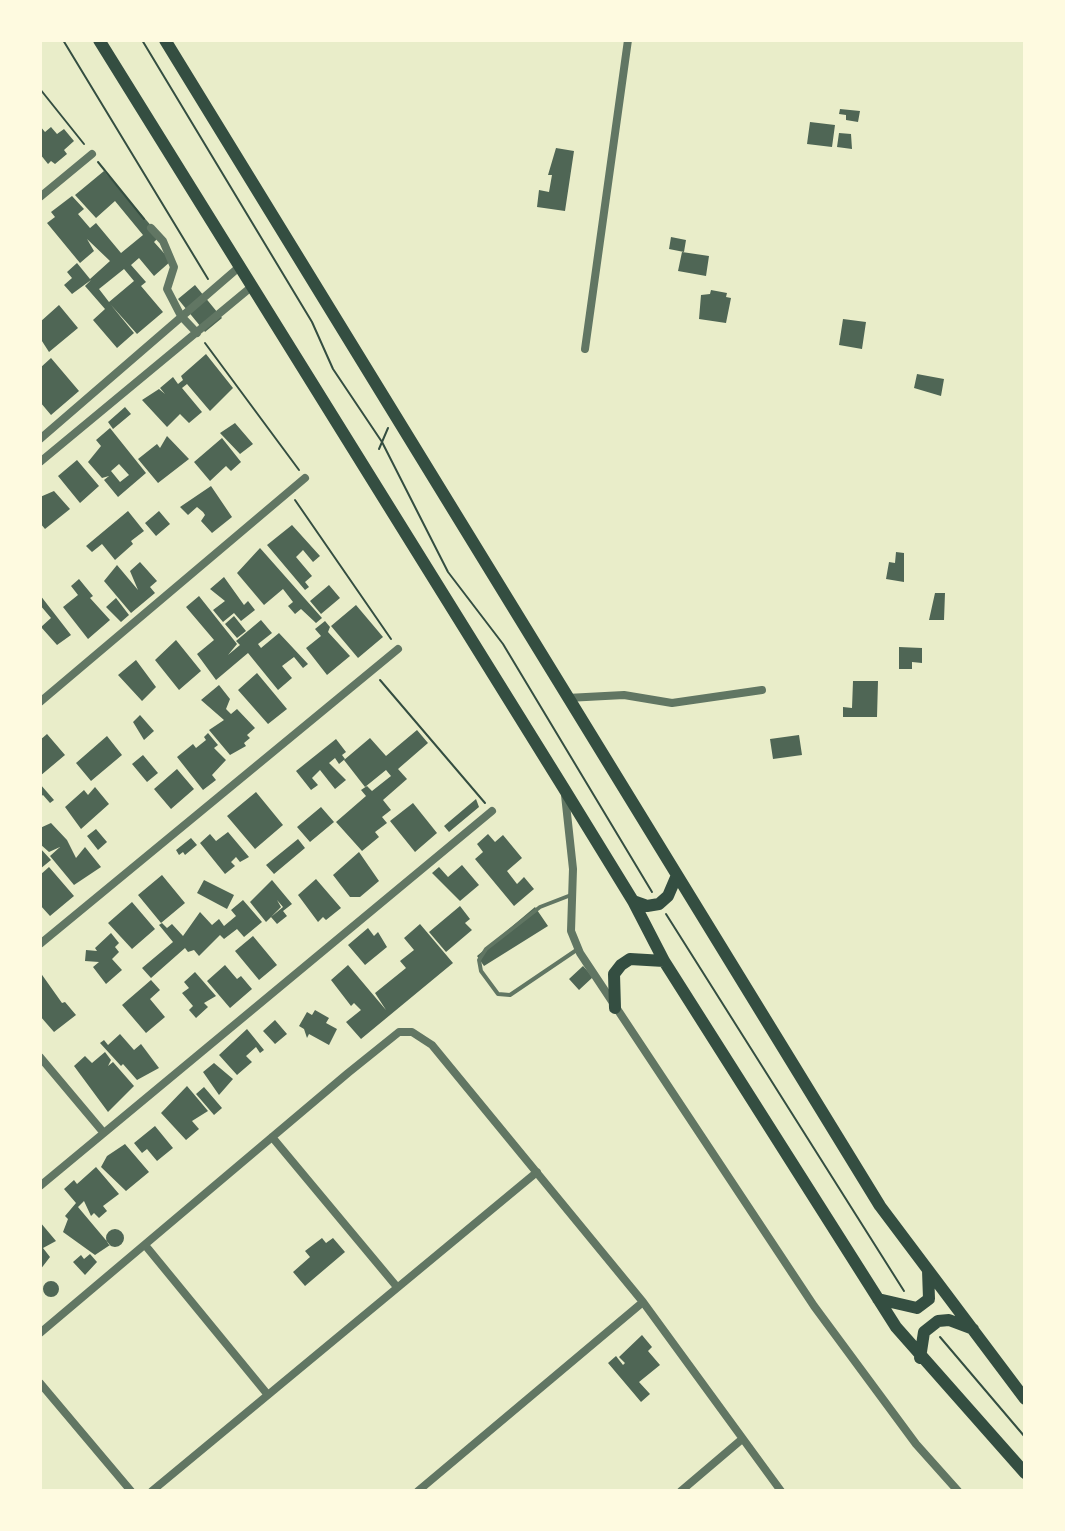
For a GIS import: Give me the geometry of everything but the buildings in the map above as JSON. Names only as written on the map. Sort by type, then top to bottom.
[{"type":"main road","points":[[99,40],[633,901],[664,961],[878,1299],[920,1358],[1025,1473]]},
{"type":"main road","points":[[165,40],[880,1206],[1025,1399]]},
{"type":"main road","points":[[633,901],[647,906],[659,904],[668,896],[677,875]]},
{"type":"main road","points":[[615,1008],[614,974],[621,965],[630,959],[664,961]]},
{"type":"main road","points":[[878,1299],[917,1308],[929,1299],[928,1270]]},
{"type":"main road","points":[[920,1358],[924,1332],[930,1325],[949,1320],[973,1329]]},
{"type":"street","points":[[585,349],[628,40]]},
{"type":"street","points":[[40,197],[92,154]]},
{"type":"street","points":[[151,228],[170,253],[174,267],[167,289],[181,316],[197,333]]},
{"type":"street","points":[[40,439],[238,268]]},
{"type":"street","points":[[40,462],[250,288]]},
{"type":"street","points":[[214,290],[226,309]]},
{"type":"street","points":[[40,702],[305,478]]},
{"type":"street","points":[[40,944],[398,649]]},
{"type":"street","points":[[567,698],[624,695],[672,703],[762,690]]},
{"type":"street","points":[[563,787],[571,832],[571,931],[578,949],[814,1306],[916,1444],[958,1491]]},
{"type":"street","points":[[40,1186],[492,811]]},
{"type":"street","points":[[40,1333],[348,1073],[405,1031],[419,1035],[432,1045],[537,1172],[643,1302],[781,1491]]},
{"type":"street","points":[[40,1057],[103,1132]]},
{"type":"street","points":[[272,1137],[397,1287]]},
{"type":"street","points":[[152,1491],[537,1172]]},
{"type":"street","points":[[145,1245],[268,1395]]},
{"type":"street","points":[[418,1491],[643,1302]]},
{"type":"street","points":[[40,1383],[131,1491]]},
{"type":"street","points":[[681,1491],[741,1440]]},
{"type":"lane","points":[[571,895],[540,907],[486,949],[479,960],[481,971],[498,994],[510,995],[578,949]]},
{"type":"path","points":[[63,40],[214,290]]},
{"type":"path","points":[[142,40],[312,322],[333,369],[382,442],[448,572],[503,644],[659,904],[846,1204],[917,1308]]},
{"type":"path","points":[[197,333],[305,478]]},
{"type":"path","points":[[379,449],[394,414]]},
{"type":"path","points":[[290,492],[398,649]]},
{"type":"path","points":[[371,670],[492,811]]},
{"type":"path","points":[[930,1325],[1025,1437]]}]
